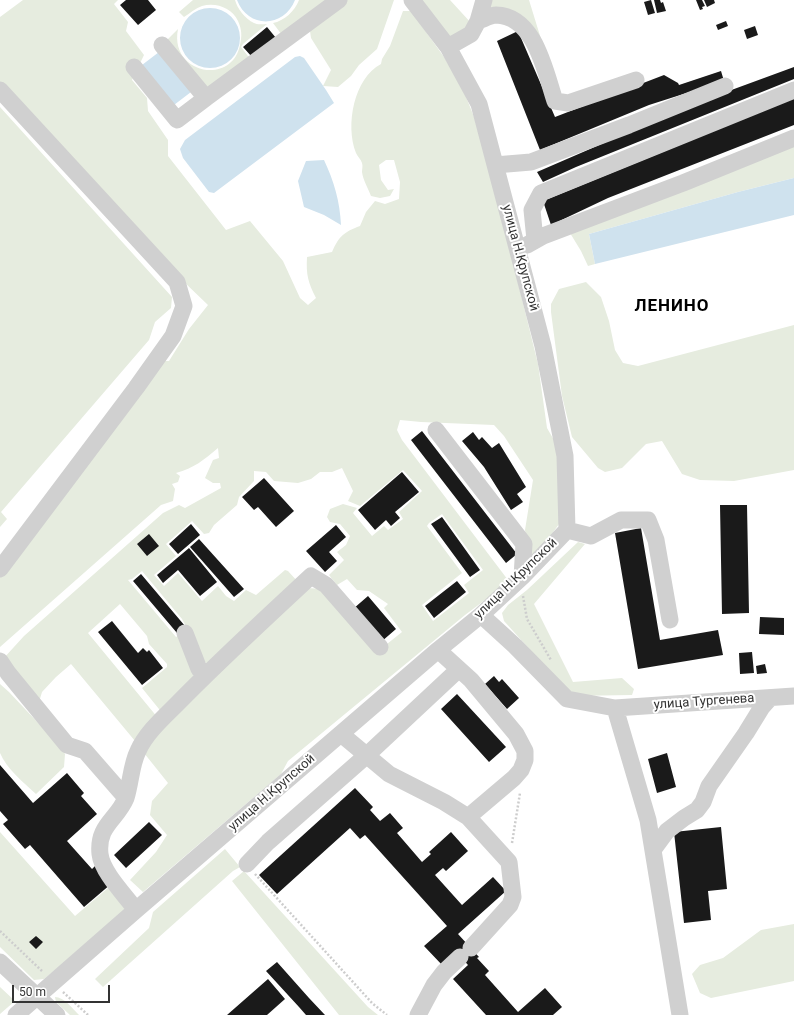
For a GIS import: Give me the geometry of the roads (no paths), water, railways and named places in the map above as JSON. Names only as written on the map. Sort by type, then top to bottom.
[{"type":"street","points":[[134,67],[176,120],[339,0]]},
{"type":"street","name":"улица Н.Крупской","points":[[16,1015],[438,650],[481,615],[522,577],[567,530],[565,456],[543,346],[479,104],[448,47],[412,0]]},
{"type":"street","points":[[448,47],[471,34],[478,21],[484,0]]},
{"type":"street","points":[[478,21],[495,15],[514,19],[524,27],[538,49],[555,101],[568,103],[636,80]]},
{"type":"street","points":[[162,46],[206,98]]},
{"type":"street","points":[[495,165],[531,162],[629,125],[725,86]]},
{"type":"street","points":[[0,90],[177,282],[184,306],[173,336],[132,395],[0,569]]},
{"type":"street","points":[[535,240],[532,210],[541,193],[794,90]]},
{"type":"street","points":[[518,250],[543,236],[683,183],[794,138]]},
{"type":"street","points":[[436,430],[524,544],[522,577]]},
{"type":"street","points":[[567,530],[591,536],[621,520],[648,520],[656,540],[670,620]]},
{"type":"street","points":[[136,910],[107,872],[100,856],[99,840],[126,798],[138,750],[149,733],[207,673],[311,576],[326,585],[380,647]]},
{"type":"street","name":"улица Тургенева","points":[[481,615],[515,646],[567,699],[615,708],[770,698],[793,700]]},
{"type":"street","points":[[185,633],[199,669],[207,673]]},
{"type":"street","points":[[438,650],[471,680],[516,734],[525,751],[525,760],[521,770],[514,778],[468,817]]},
{"type":"street","points":[[0,661],[8,673],[68,745],[85,751],[126,798]]},
{"type":"street","points":[[247,864],[268,842],[367,755],[459,669]]},
{"type":"street","points":[[653,850],[667,831],[697,810],[703,802],[709,786],[746,733],[762,706],[770,698]]},
{"type":"street","points":[[615,708],[648,820],[680,1015]]},
{"type":"street","points":[[341,734],[390,774],[444,802],[468,817],[509,862],[513,897],[510,905],[466,953],[444,972],[434,985],[418,1015]]},
{"type":"street","points":[[0,962],[57,1015]]},
{"type":"water","points":[[237,0],[295,0],[290,9],[283,16],[275,20],[266,21],[257,20],[249,16],[242,9]]},
{"type":"water","points":[[204,8],[216,8],[227,13],[235,21],[240,32],[238,50],[227,63],[216,68],[204,68],[193,63],[185,55],[180,44],[180,32],[185,21],[193,13]]},
{"type":"water","points":[[159,52],[191,92],[174,105],[142,65]]},
{"type":"water","points":[[300,56],[304,58],[334,103],[214,193],[209,192],[183,158],[180,149],[185,140],[295,57]]},
{"type":"water","points":[[324,160],[336,192],[341,225],[324,215],[304,207],[298,181],[306,161]]},
{"type":"water","points":[[794,178],[794,215],[595,264],[589,234],[738,192]]},
{"type":"district","name":"ЛЕНИНО","points":[[672,307]]}]
